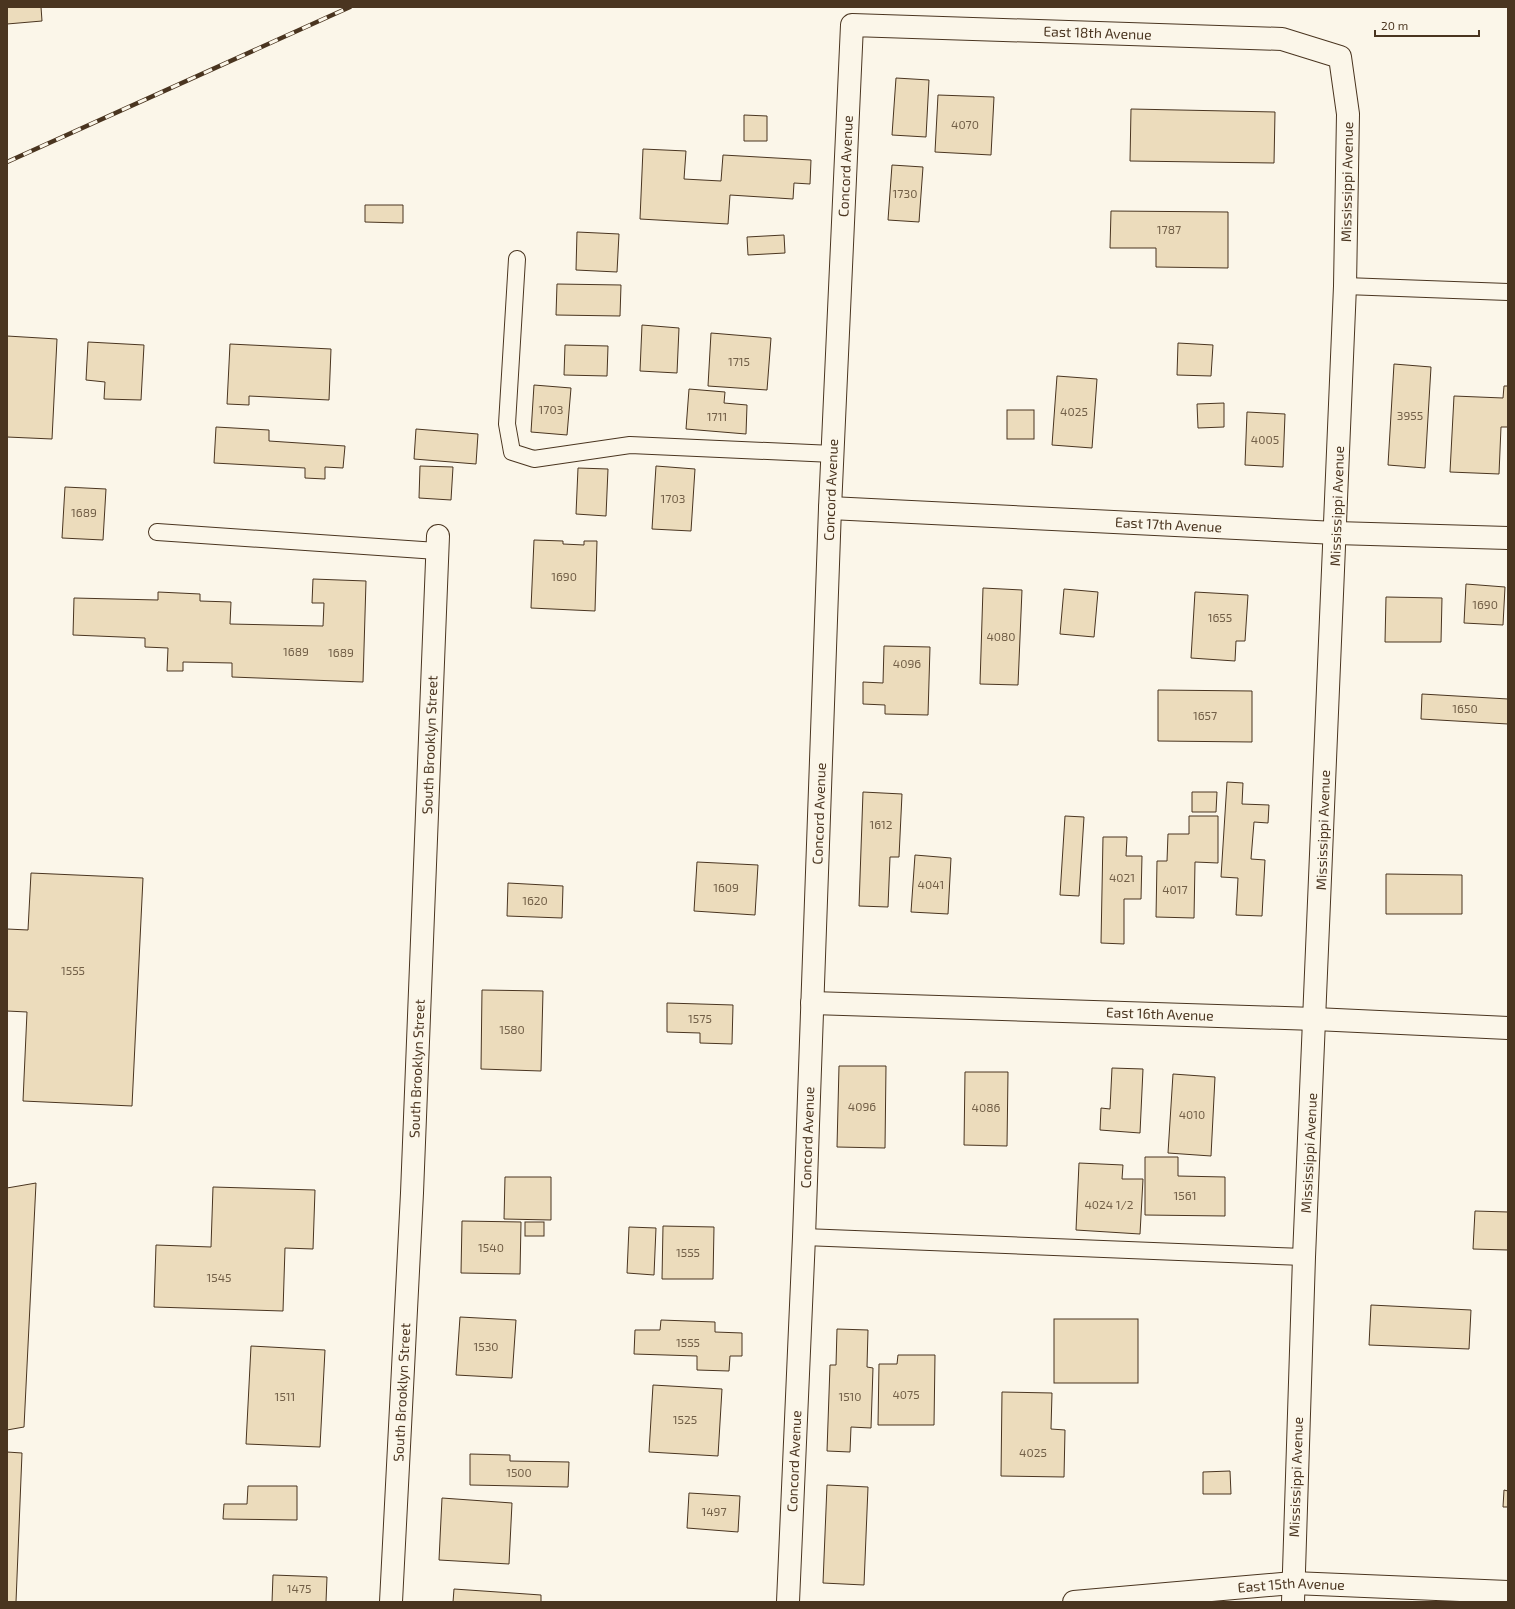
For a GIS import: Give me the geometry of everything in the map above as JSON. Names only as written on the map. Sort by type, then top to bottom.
[{"type":"street","name":"East 18th Avenue","points":[[852,25],[1282,39],[1340,58]]},
{"type":"street","name":"Concord Avenue","points":[[788,1602],[804,1237],[830,508],[852,25]]},
{"type":"street","name":"Mississippi Avenue","points":[[1293,1592],[1304,1257],[1336,533],[1345,286],[1348,114],[1340,58]]},
{"type":"street","name":"East 17th Avenue","points":[[830,508],[1336,533],[1508,538]]},
{"type":"street","name":"South Brooklyn Street","points":[[391,1602],[412,1193],[438,543]]},
{"type":"street","name":"East 16th Avenue","points":[[812,1003],[1315,1019],[1508,1028]]},
{"type":"street","name":"East 15th Avenue","points":[[1074,1602],[1293,1592],[1508,1592]]},
{"type":"lane","points":[[517,259],[507,424],[512,452],[534,459],[630,445],[833,454]]},
{"type":"lane","points":[[1345,286],[1508,292]]},
{"type":"lane","points":[[158,532],[438,543]]},
{"type":"lane","points":[[804,1237],[1304,1257]]},
{"type":"building","points":[[7,7],[41,7],[42,21],[7,24]]},
{"type":"building","points":[[896,78],[929,80],[926,137],[892,135]]},
{"type":"building","points":[[938,95],[994,97],[991,155],[935,152]]},
{"type":"building","points":[[1131,109],[1275,112],[1274,163],[1130,161]]},
{"type":"building","points":[[744,115],[767,116],[767,141],[744,141]]},
{"type":"building","points":[[643,149],[686,151],[684,179],[721,181],[723,155],[811,160],[810,184],[794,183],[793,199],[730,195],[728,224],[640,219]]},
{"type":"building","points":[[892,165],[923,167],[919,222],[888,220]]},
{"type":"building","points":[[365,205],[403,205],[403,223],[365,222]]},
{"type":"building","points":[[1111,211],[1228,212],[1228,268],[1156,267],[1156,248],[1110,248]]},
{"type":"building","points":[[577,232],[619,234],[617,272],[576,270]]},
{"type":"building","points":[[784,235],[785,253],[748,255],[747,237]]},
{"type":"building","points":[[557,284],[621,285],[620,316],[556,315]]},
{"type":"building","points":[[642,325],[679,328],[677,373],[640,371]]},
{"type":"building","points":[[711,333],[771,338],[767,390],[708,386]]},
{"type":"building","points":[[7,336],[57,339],[52,439],[7,437]]},
{"type":"building","points":[[88,342],[144,345],[141,400],[104,399],[105,382],[86,380]]},
{"type":"building","points":[[1178,343],[1213,345],[1211,376],[1177,375]]},
{"type":"building","points":[[230,344],[331,349],[329,400],[249,396],[249,405],[227,404]]},
{"type":"building","points":[[565,345],[608,346],[607,376],[564,375]]},
{"type":"building","points":[[1394,364],[1431,367],[1425,468],[1388,465]]},
{"type":"building","points":[[1057,376],[1097,379],[1092,448],[1052,445]]},
{"type":"building","points":[[534,385],[571,388],[567,435],[531,432]]},
{"type":"building","points":[[1504,386],[1508,386],[1508,427],[1501,427],[1499,474],[1450,472],[1454,396],[1503,398]]},
{"type":"building","points":[[689,389],[725,392],[724,403],[747,405],[746,434],[686,429]]},
{"type":"building","points":[[1224,403],[1224,427],[1198,428],[1197,404]]},
{"type":"building","points":[[1007,410],[1034,410],[1034,439],[1007,439]]},
{"type":"building","points":[[1247,412],[1285,414],[1283,467],[1245,465]]},
{"type":"building","points":[[216,427],[269,430],[269,441],[345,446],[343,468],[325,467],[325,479],[305,478],[305,468],[214,463]]},
{"type":"building","points":[[416,429],[478,434],[476,464],[414,459]]},
{"type":"building","points":[[420,466],[453,467],[451,500],[419,498]]},
{"type":"building","points":[[656,466],[695,469],[691,531],[652,529]]},
{"type":"building","points":[[578,468],[608,469],[606,516],[576,514]]},
{"type":"building","points":[[65,487],[106,489],[103,540],[62,538]]},
{"type":"building","points":[[534,540],[563,541],[563,544],[584,545],[584,541],[597,541],[595,611],[531,608]]},
{"type":"building","points":[[313,579],[366,581],[363,682],[232,677],[232,663],[183,662],[183,671],[167,671],[168,648],[145,647],[145,638],[73,635],[74,598],[158,600],[158,592],[200,594],[200,601],[231,602],[230,624],[323,626],[324,603],[312,603]]},
{"type":"building","points":[[1466,584],[1505,587],[1503,625],[1464,623]]},
{"type":"building","points":[[983,588],[1022,590],[1018,685],[980,684]]},
{"type":"building","points":[[1064,589],[1098,592],[1094,637],[1060,634]]},
{"type":"building","points":[[1195,592],[1248,595],[1245,641],[1236,641],[1235,661],[1191,658]]},
{"type":"building","points":[[1386,597],[1442,598],[1441,642],[1385,642]]},
{"type":"building","points":[[884,646],[930,647],[928,715],[885,714],[885,705],[863,704],[863,682],[883,683]]},
{"type":"building","points":[[1158,690],[1252,691],[1252,742],[1158,741]]},
{"type":"building","points":[[1422,694],[1508,699],[1508,724],[1421,719]]},
{"type":"building","points":[[1227,782],[1243,783],[1242,804],[1269,805],[1268,823],[1254,822],[1251,859],[1265,860],[1262,916],[1236,915],[1238,878],[1221,877]]},
{"type":"building","points":[[863,792],[902,794],[899,857],[890,857],[888,907],[859,906]]},
{"type":"building","points":[[1192,792],[1217,792],[1216,812],[1192,812]]},
{"type":"building","points":[[1065,816],[1084,817],[1079,896],[1060,895]]},
{"type":"building","points":[[1189,816],[1218,816],[1218,863],[1195,862],[1194,918],[1156,917],[1157,861],[1167,861],[1168,834],[1189,834]]},
{"type":"building","points":[[1103,837],[1127,837],[1126,856],[1142,856],[1141,899],[1124,899],[1124,944],[1101,943]]},
{"type":"building","points":[[915,855],[951,858],[948,914],[911,912]]},
{"type":"building","points":[[697,862],[758,865],[755,915],[694,911]]},
{"type":"building","points":[[31,873],[143,878],[132,1106],[23,1101],[27,1012],[7,1011],[7,929],[28,930]]},
{"type":"building","points":[[1386,874],[1462,875],[1462,914],[1386,914]]},
{"type":"building","points":[[508,883],[563,886],[562,918],[507,916]]},
{"type":"building","points":[[482,990],[543,991],[541,1071],[481,1069]]},
{"type":"building","points":[[667,1003],[733,1005],[732,1044],[700,1043],[700,1033],[667,1032]]},
{"type":"building","points":[[839,1066],[886,1066],[885,1148],[837,1147]]},
{"type":"building","points":[[1112,1068],[1143,1069],[1140,1133],[1100,1130],[1101,1108],[1110,1109]]},
{"type":"building","points":[[965,1072],[1008,1072],[1007,1146],[964,1145]]},
{"type":"building","points":[[1173,1074],[1215,1077],[1211,1156],[1168,1153]]},
{"type":"building","points":[[1145,1157],[1178,1157],[1178,1176],[1225,1177],[1225,1216],[1145,1215]]},
{"type":"building","points":[[1079,1163],[1123,1165],[1122,1179],[1143,1179],[1140,1234],[1076,1230]]},
{"type":"building","points":[[505,1177],[551,1177],[551,1220],[504,1219]]},
{"type":"building","points":[[36,1183],[24,1427],[7,1430],[7,1188]]},
{"type":"building","points":[[213,1187],[315,1190],[313,1249],[285,1248],[283,1311],[154,1307],[156,1245],[211,1247]]},
{"type":"building","points":[[1475,1211],[1508,1212],[1508,1250],[1473,1249]]},
{"type":"building","points":[[462,1221],[521,1222],[520,1274],[461,1273]]},
{"type":"building","points":[[525,1222],[544,1222],[544,1236],[525,1236]]},
{"type":"building","points":[[663,1226],[714,1227],[713,1279],[662,1279]]},
{"type":"building","points":[[629,1227],[656,1228],[654,1275],[627,1273]]},
{"type":"building","points":[[1371,1305],[1471,1310],[1469,1349],[1369,1345]]},
{"type":"building","points":[[460,1317],[516,1320],[512,1378],[456,1375]]},
{"type":"building","points":[[1054,1319],[1138,1319],[1138,1383],[1054,1383]]},
{"type":"building","points":[[661,1320],[715,1322],[715,1332],[742,1333],[742,1356],[730,1356],[729,1371],[697,1370],[697,1356],[634,1354],[635,1330],[660,1330]]},
{"type":"building","points":[[837,1329],[868,1330],[867,1367],[873,1368],[871,1428],[851,1427],[850,1452],[827,1451],[830,1365],[836,1365]]},
{"type":"building","points":[[251,1346],[325,1350],[320,1447],[246,1444]]},
{"type":"building","points":[[898,1355],[935,1355],[934,1425],[878,1425],[879,1364],[897,1364]]},
{"type":"building","points":[[653,1385],[722,1389],[718,1456],[649,1452]]},
{"type":"building","points":[[1002,1392],[1052,1393],[1051,1429],[1065,1430],[1064,1477],[1001,1476]]},
{"type":"building","points":[[7,1452],[22,1453],[16,1602],[7,1602]]},
{"type":"building","points":[[470,1454],[510,1455],[510,1461],[569,1462],[568,1487],[470,1485]]},
{"type":"building","points":[[1230,1471],[1231,1494],[1203,1494],[1203,1472]]},
{"type":"building","points":[[827,1485],[868,1487],[864,1585],[823,1583]]},
{"type":"building","points":[[248,1486],[297,1486],[297,1520],[223,1519],[224,1504],[247,1504]]},
{"type":"building","points":[[1504,1490],[1508,1491],[1508,1507],[1503,1507]]},
{"type":"building","points":[[689,1493],[740,1496],[738,1532],[687,1528]]},
{"type":"building","points":[[442,1498],[512,1503],[509,1564],[439,1560]]},
{"type":"building","points":[[273,1575],[327,1577],[326,1602],[272,1602]]},
{"type":"building","points":[[454,1589],[541,1595],[541,1602],[453,1602]]},
{"type":"railway","points":[[7,162],[350,7]]}]
